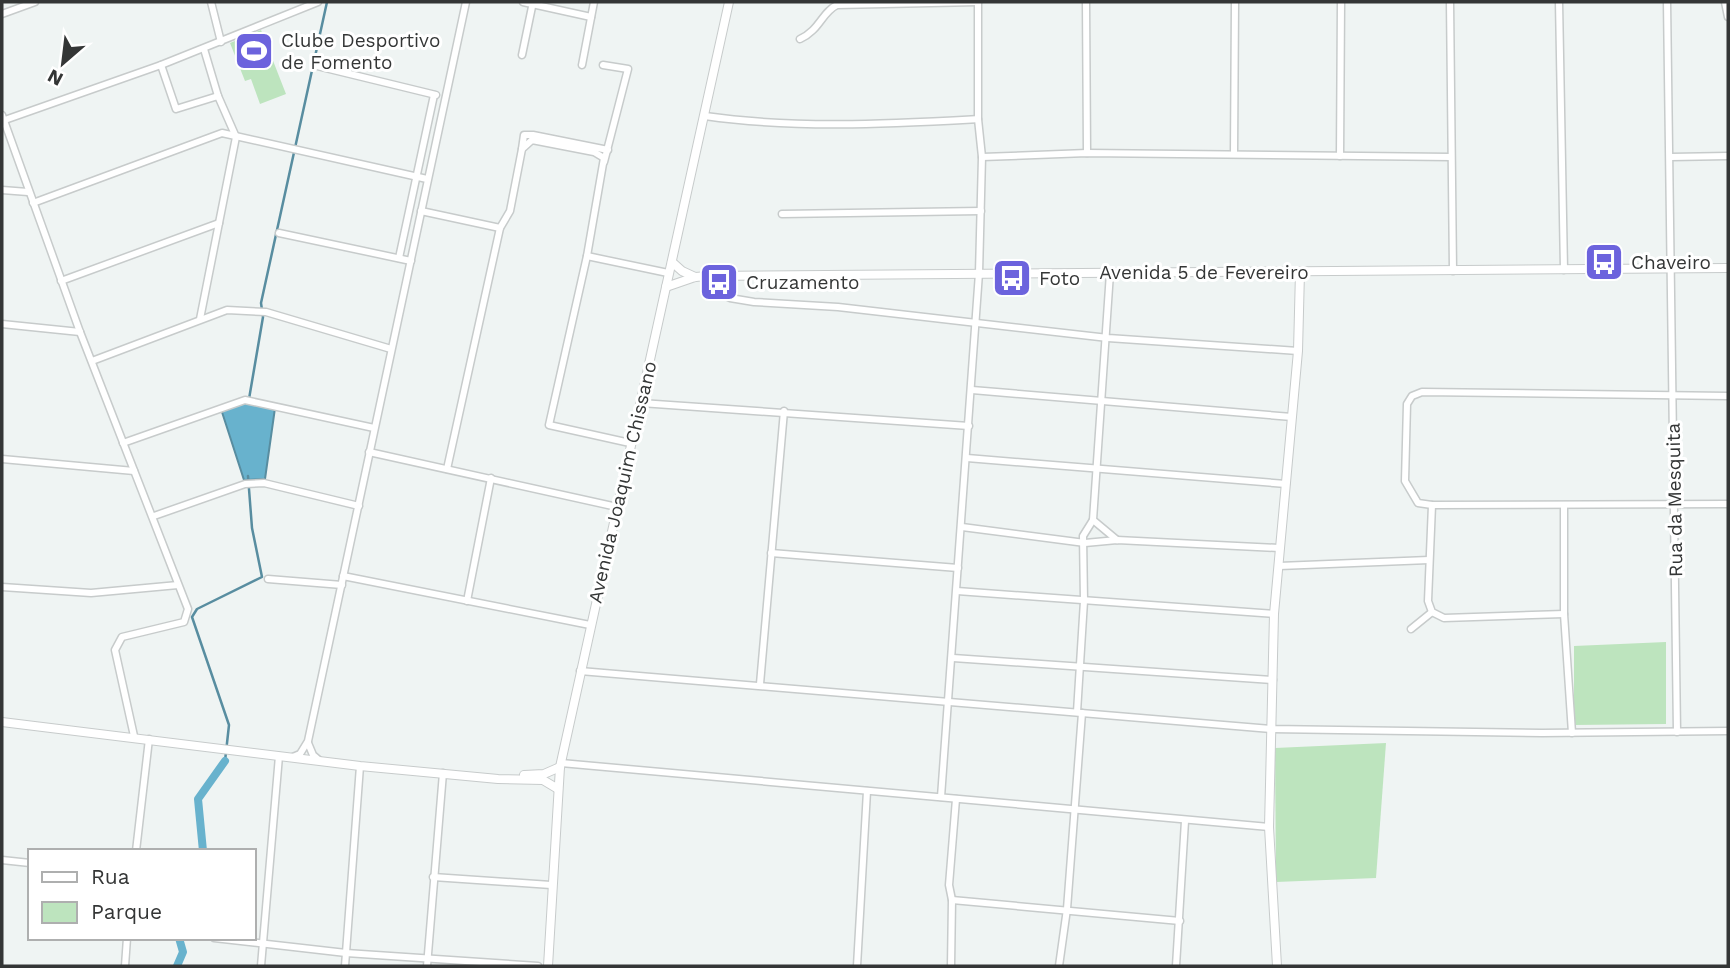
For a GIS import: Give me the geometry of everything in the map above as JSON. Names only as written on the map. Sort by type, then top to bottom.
[{"type":"street","points":[[2,14],[35,2]]},
{"type":"street","points":[[211,2],[221,42]]},
{"type":"street","points":[[134,736],[116,650],[117,642],[122,637],[184,622],[188,608],[80,332],[3,119],[161,65],[318,2]]},
{"type":"street","points":[[292,758],[300,754],[307,741],[464,2]]},
{"type":"street","points":[[523,2],[591,16]]},
{"type":"street","points":[[582,65],[594,2]]},
{"type":"street","name":"Avenida Joaquim Chissano","points":[[548,966],[551,885],[561,765],[729,2]]},
{"type":"street","points":[[800,38],[822,23],[829,9],[837,5],[978,2],[978,119],[982,158],[979,273],[941,797]]},
{"type":"street","points":[[1086,2],[1087,153]]},
{"type":"street","points":[[1234,154],[1235,2]]},
{"type":"street","points":[[1340,2],[1340,156]]},
{"type":"street","points":[[1450,2],[1453,271]]},
{"type":"street","points":[[1559,2],[1563,270]]},
{"type":"street","name":"Rua da Mesquita","points":[[1667,2],[1677,732]]},
{"type":"street","points":[[1725,2],[1728,17]]},
{"type":"street","points":[[522,55],[533,3]]},
{"type":"street","points":[[200,319],[236,137],[218,96],[204,49]]},
{"type":"street","points":[[161,65],[176,109],[218,96]]},
{"type":"street","points":[[603,65],[628,69],[603,168]]},
{"type":"street","points":[[317,66],[445,98]]},
{"type":"street","points":[[400,258],[434,95]]},
{"type":"street","points":[[705,116],[783,125],[838,126],[978,119]]},
{"type":"street","points":[[33,203],[222,133],[427,179]]},
{"type":"street","points":[[447,469],[500,228],[510,211],[524,135],[608,150]]},
{"type":"street","points":[[522,149],[533,140],[594,152],[604,158],[587,256],[549,425],[630,443]]},
{"type":"street","points":[[982,158],[1087,153],[1451,157]]},
{"type":"street","points":[[1671,157],[1728,156]]},
{"type":"street","points":[[2,190],[28,192]]},
{"type":"street","points":[[421,211],[500,228]]},
{"type":"street","points":[[782,214],[981,211]]},
{"type":"street","points":[[61,281],[219,223]]},
{"type":"street","points":[[279,233],[411,261]]},
{"type":"street","points":[[587,256],[668,273]]},
{"type":"street","points":[[672,262],[695,277]]},
{"type":"street","name":"Avenida 5 de Fevereiro","points":[[666,287],[695,277],[1728,268]]},
{"type":"street","points":[[1277,966],[1269,827],[1274,614],[1298,351],[1300,272]]},
{"type":"street","points":[[1059,966],[1067,909],[1080,713],[1084,530],[1093,520],[1099,469],[1110,273]]},
{"type":"street","points":[[710,277],[712,290],[730,298],[838,307],[975,325],[1108,338],[1298,351]]},
{"type":"street","points":[[92,361],[227,310],[266,312],[391,349]]},
{"type":"street","points":[[2,324],[80,332]]},
{"type":"street","points":[[972,390],[1102,404],[1292,417]]},
{"type":"street","points":[[1728,396],[1422,392],[1412,396],[1407,404],[1405,481],[1418,503],[1432,505],[1728,503]]},
{"type":"street","points":[[123,443],[245,400],[374,428]]},
{"type":"street","points":[[641,403],[969,426]]},
{"type":"street","points":[[760,684],[784,411]]},
{"type":"street","points":[[369,452],[617,507]]},
{"type":"street","points":[[967,458],[1286,484]]},
{"type":"street","points":[[2,459],[134,471]]},
{"type":"street","points":[[467,601],[491,478]]},
{"type":"street","points":[[154,516],[245,484],[264,483],[359,506]]},
{"type":"street","points":[[1432,505],[1428,601],[1432,612],[1444,618],[1564,614]]},
{"type":"street","points":[[1564,506],[1564,614],[1572,733]]},
{"type":"street","points":[[1093,520],[1117,540]]},
{"type":"street","points":[[962,527],[1084,543],[1117,540],[1279,548]]},
{"type":"street","points":[[771,553],[958,568]]},
{"type":"street","points":[[1279,566],[1429,560]]},
{"type":"street","points":[[343,576],[590,625]]},
{"type":"street","points":[[268,579],[342,585]]},
{"type":"street","points":[[2,587],[91,593],[178,585]]},
{"type":"street","points":[[957,591],[1274,614]]},
{"type":"street","points":[[1411,629],[1432,612]]},
{"type":"street","points":[[953,657],[1273,680]]},
{"type":"street","points":[[580,671],[760,684],[1271,729],[1572,733],[1728,730]]},
{"type":"street","points":[[2,722],[134,736],[360,766],[543,780],[558,789]]},
{"type":"street","points":[[136,849],[149,739]]},
{"type":"street","points":[[307,741],[308,748],[320,761]]},
{"type":"street","points":[[261,966],[279,756]]},
{"type":"street","points":[[486,777],[544,774],[561,765],[1269,827]]},
{"type":"street","points":[[345,966],[360,766]]},
{"type":"street","points":[[427,962],[443,773]]},
{"type":"street","points":[[857,966],[867,791]]},
{"type":"street","points":[[951,966],[952,900],[948,885],[956,799]]},
{"type":"street","points":[[1176,966],[1185,821]]},
{"type":"street","points":[[2,860],[28,863]]},
{"type":"street","points":[[433,877],[551,885]]},
{"type":"street","points":[[952,900],[1180,921]]},
{"type":"street","points":[[125,966],[127,940]]},
{"type":"street","points":[[234,940],[427,962],[538,966]]},
{"type":"green space","name":"Clube Desportivo de Fomento","points":[[261,30],[286,94],[260,104],[251,79],[245,81],[230,43]]},
{"type":"green space","points":[[1666,642],[1666,724],[1574,725],[1574,646]]},
{"type":"green space","points":[[1386,743],[1376,878],[1276,882],[1275,748]]},
{"type":"water","points":[[244,402],[275,408],[265,479],[244,480],[221,409]]},
{"type":"waterway","points":[[249,399],[263,317],[261,303],[327,2]]},
{"type":"waterway","points":[[225,761],[229,725],[192,617],[197,609],[262,577],[252,528],[248,476]]},
{"type":"waterway","points":[[203,849],[198,799],[225,761]]},
{"type":"waterway","points":[[177,966],[183,952],[180,940]]},
{"type":"place","name":"Clube Desportivo de Fomento","points":[[254,51]]},
{"type":"place","name":"Chaveiro","points":[[1604,262]]},
{"type":"place","name":"Foto","points":[[1012,278]]},
{"type":"place","name":"Cruzamento","points":[[719,282]]}]
